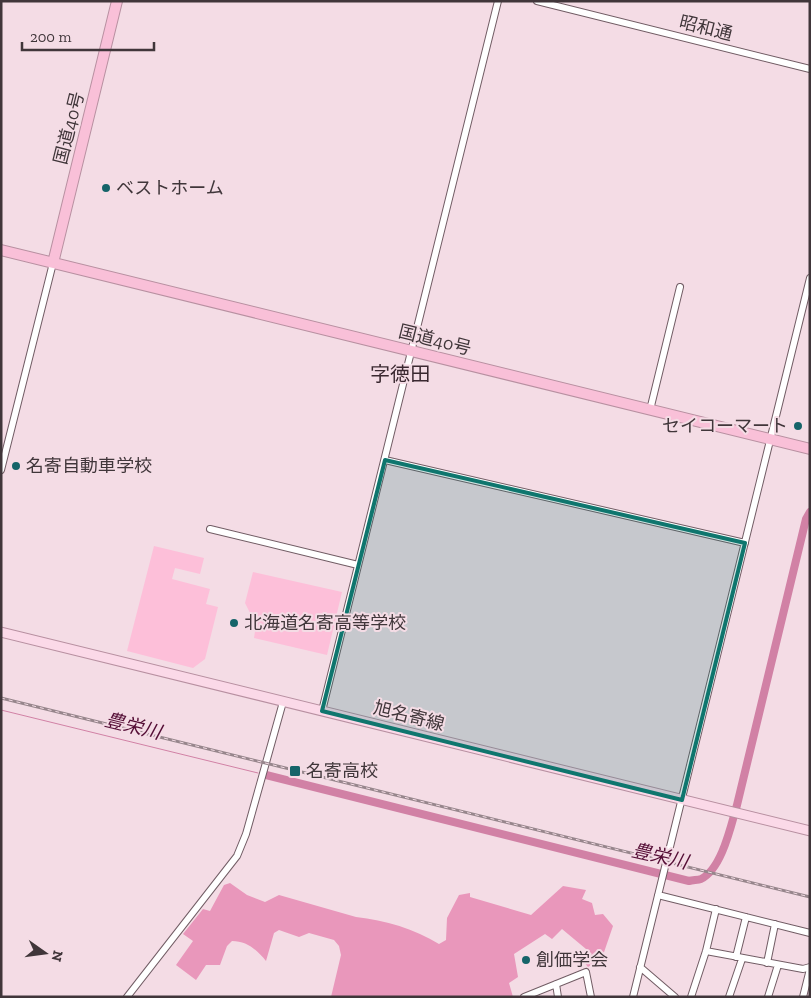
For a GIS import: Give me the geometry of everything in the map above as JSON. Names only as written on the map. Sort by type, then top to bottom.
[{"type":"highway","name":"国道40号","points":[[53,262],[117,1]]},
{"type":"highway","name":"国道40号","points":[[1,250],[810,449]]},
{"type":"main road","name":"旭名寄線","points":[[1,632],[810,831]]},
{"type":"street","points":[[322,711],[498,1]]},
{"type":"street","name":"昭和通","points":[[537,1],[810,69]]},
{"type":"street","points":[[1,470],[53,262]]},
{"type":"street","points":[[633,997],[810,278]]},
{"type":"street","points":[[650,410],[680,287]]},
{"type":"street","points":[[384,460],[745,543]]},
{"type":"street","points":[[210,528],[358,564]]},
{"type":"street","points":[[127,997],[232,863],[239,851],[246,834],[283,702]]},
{"type":"street","points":[[658,895],[810,933]]},
{"type":"street","points":[[691,997],[706,951],[716,909]]},
{"type":"street","points":[[729,997],[739,958],[746,917]]},
{"type":"street","points":[[767,963],[776,924]]},
{"type":"street","points":[[706,951],[778,965],[803,969],[810,968],[803,997]]},
{"type":"street","points":[[768,997],[778,965]]},
{"type":"street","points":[[640,967],[675,997]]},
{"type":"street","points":[[524,997],[586,972],[591,997]]},
{"type":"street","points":[[556,984],[558,997]]},
{"type":"highlighted area","points":[[385,460],[745,543],[682,800],[322,711]]},
{"type":"shaded area","points":[[154,546],[204,558],[200,574],[175,568],[172,579],[210,589],[206,604],[218,607],[205,659],[193,668],[127,651]]},
{"type":"shaded area","points":[[253,572],[342,592],[327,655],[254,638],[256,625],[245,603]]},
{"type":"shaded area","points":[[230,883],[247,895],[265,902],[279,895],[356,917],[378,920],[399,926],[439,944],[446,940],[447,918],[459,895],[470,893],[470,897],[531,915],[563,886],[586,890],[582,899],[592,903],[595,915],[603,914],[613,926],[602,958],[588,967],[584,962],[592,954],[562,929],[552,939],[545,934],[514,954],[518,977],[509,983],[513,997],[331,997],[341,955],[339,946],[334,940],[309,933],[299,937],[279,930],[274,933],[266,961],[251,947],[237,941],[232,941],[227,946],[220,965],[206,965],[196,980],[176,965],[193,941],[183,934],[203,909],[210,911],[224,885]]},
{"type":"waterway","name":"豊栄川","points":[[266,775],[689,881],[701,879],[715,866],[725,846],[732,824],[806,519],[810,512]]},
{"type":"waterway","name":"豊栄川","points":[[1,710],[258,773]]},
{"type":"railway","points":[[1,698],[810,897]]},
{"type":"place","name":"ベストホーム","points":[[106,188]]},
{"type":"place","name":"セイコーマート","points":[[798,426]]},
{"type":"place","name":"名寄自動車学校","points":[[16,466]]},
{"type":"place","name":"北海道名寄高等学校","points":[[234,623]]},
{"type":"place","name":"名寄高校","points":[[295,771]]},
{"type":"place","name":"創価学会","points":[[526,960]]},
{"type":"district","name":"字徳田","points":[[400,374]]}]
